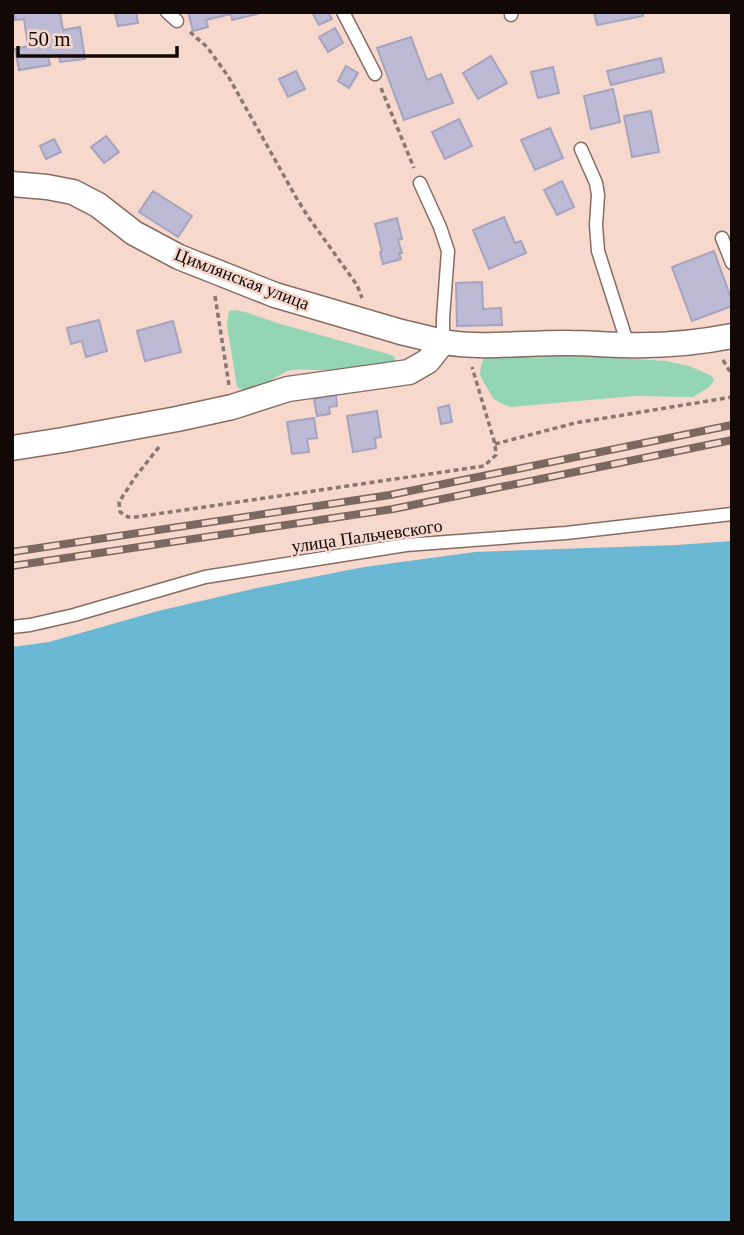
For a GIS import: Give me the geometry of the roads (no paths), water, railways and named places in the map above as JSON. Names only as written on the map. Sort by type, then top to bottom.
[{"type":"street","name":"Цимлянская улица","points":[[12,184],[72,192],[98,205],[134,233],[178,257],[275,295],[401,332],[454,344],[628,345],[711,340],[732,336]]},
{"type":"street","points":[[12,448],[177,419],[232,407],[288,389],[409,372],[454,344]]},
{"type":"lane","points":[[343,12],[375,74]]},
{"type":"lane","points":[[581,149],[596,183],[598,195],[598,251],[628,345]]},
{"type":"lane","points":[[420,183],[448,251],[443,318],[454,344]]},
{"type":"lane","points":[[722,238],[732,263]]},
{"type":"lane","name":"улица Пальчевского","points":[[12,627],[74,615],[205,577],[406,545],[566,533],[732,514]]},
{"type":"water","points":[[732,541],[732,1223],[12,1223],[12,647],[49,642],[158,611],[364,567],[475,552]]},
{"type":"railway","points":[[12,552],[390,495],[732,425]]},
{"type":"railway","points":[[12,566],[393,509],[732,440]]}]
